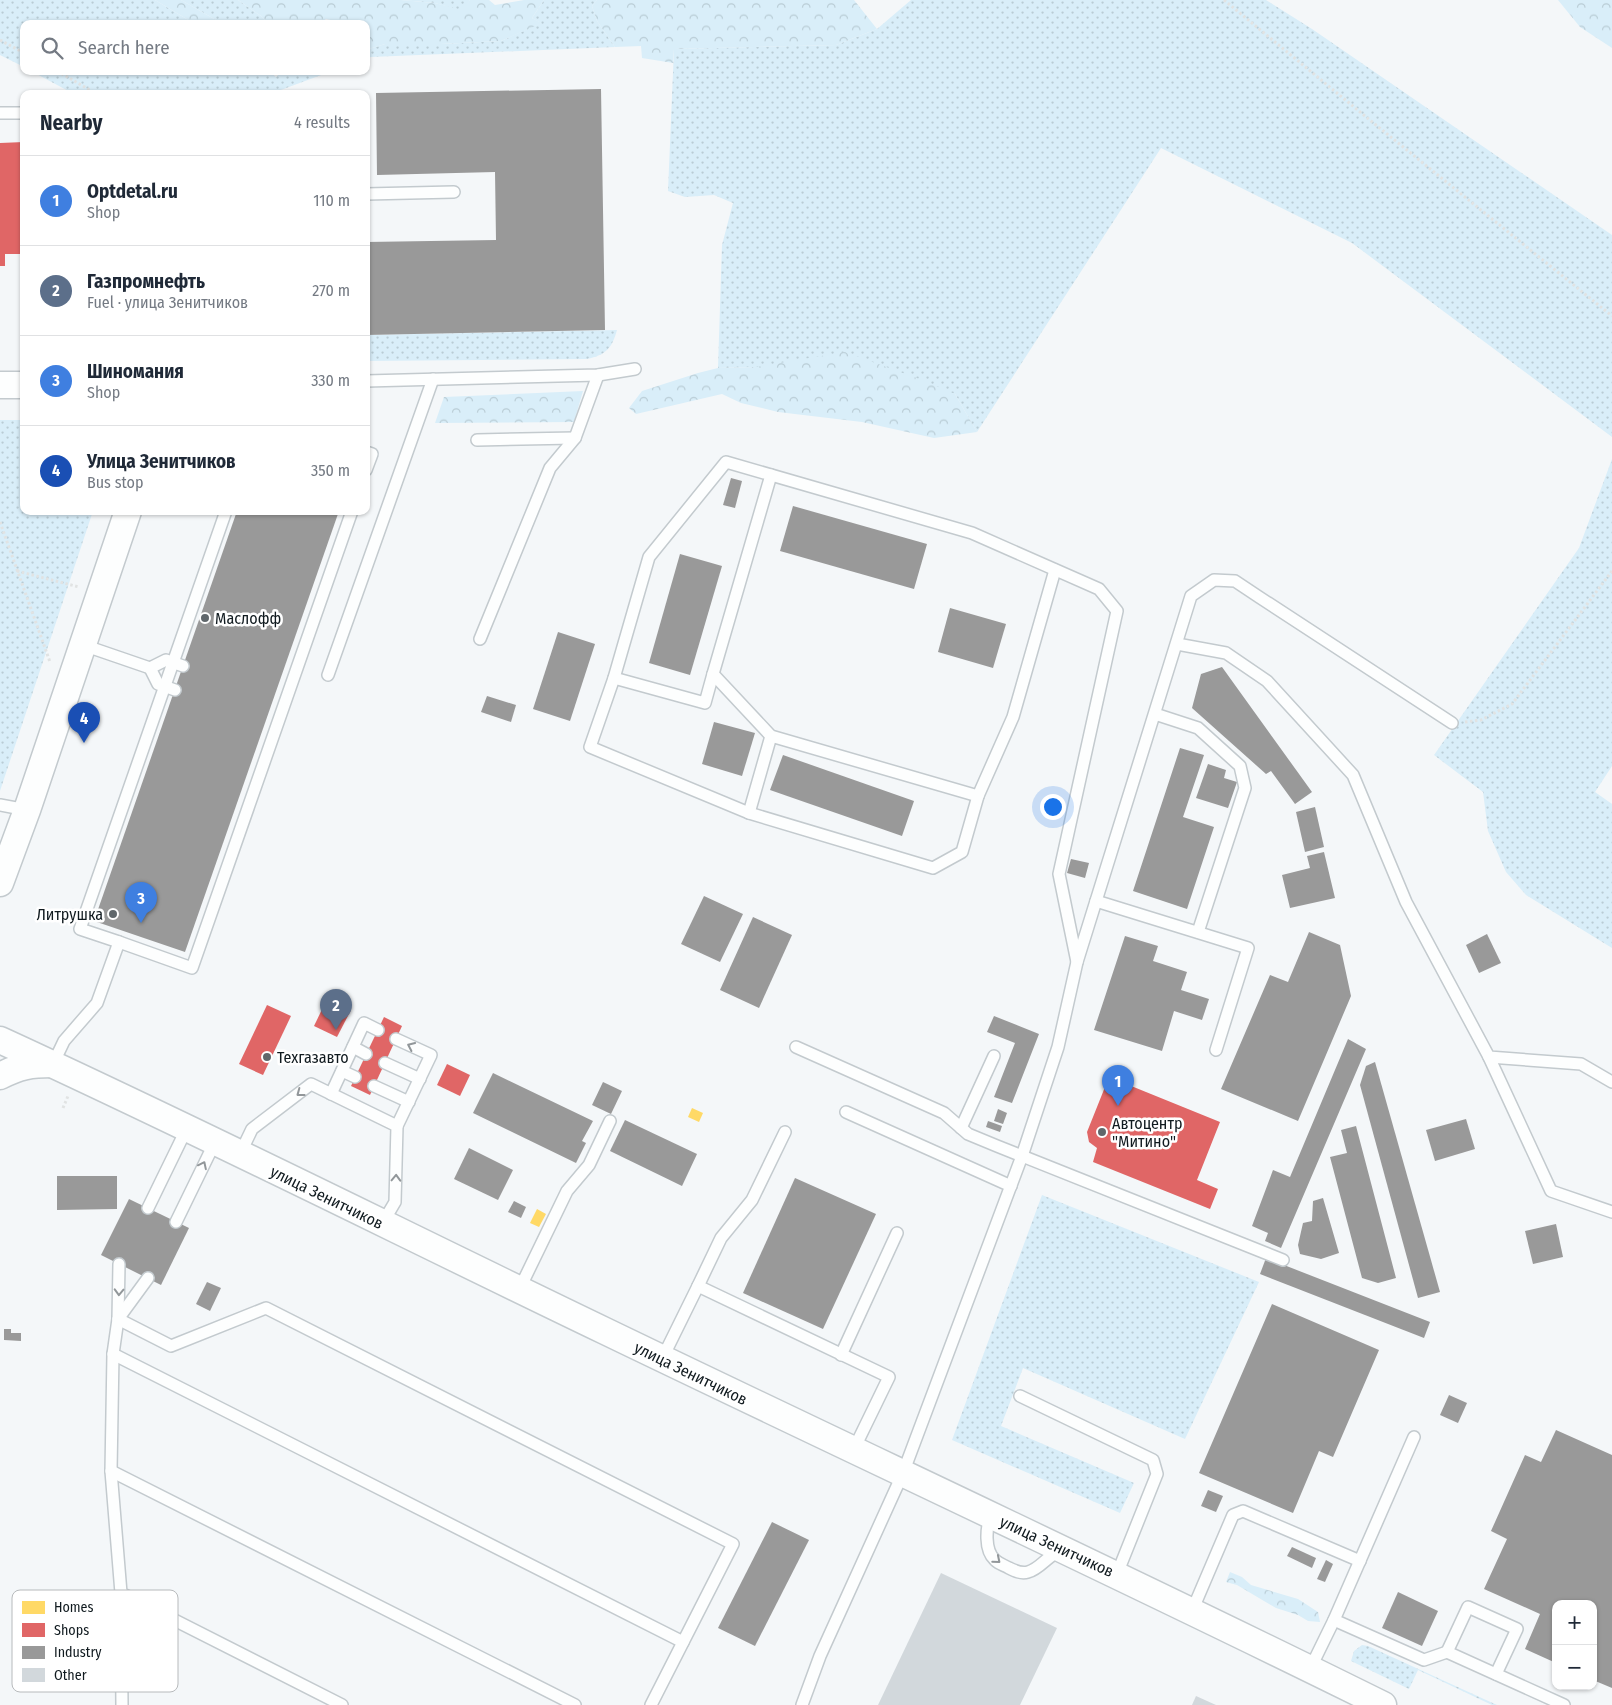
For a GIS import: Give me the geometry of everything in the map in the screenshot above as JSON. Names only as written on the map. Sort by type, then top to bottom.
[{"type":"street","points":[[0,386],[20,385]]},
{"type":"street","points":[[0,884],[27,810],[127,515]]},
{"type":"street","name":"улица Зенитчиков","points":[[0,1040],[187,1128],[853,1451],[1117,1574],[1383,1705]]},
{"type":"street","points":[[0,1076],[17,1067],[34,1064],[53,1064]]},
{"type":"lane","points":[[0,113],[20,113]]},
{"type":"lane","points":[[370,194],[454,192]]},
{"type":"lane","points":[[370,381],[598,375],[635,369]]},
{"type":"lane","points":[[480,639],[550,468],[575,438],[598,375]]},
{"type":"lane","points":[[328,675],[433,379]]},
{"type":"lane","points":[[477,440],[575,438]]},
{"type":"lane","points":[[1055,570],[1013,717],[978,796],[962,852],[933,868],[749,813],[590,747],[614,678],[649,557],[726,462],[972,533],[1098,589],[1117,611],[1059,874],[1078,962]]},
{"type":"lane","points":[[614,678],[705,703],[771,474]]},
{"type":"lane","points":[[225,515],[170,688],[80,929],[192,968],[351,515]]},
{"type":"lane","points":[[802,1705],[820,1656],[902,1473],[1022,1156],[1058,1047],[1078,962],[1191,596],[1214,580],[1235,580],[1258,597],[1452,723]]},
{"type":"lane","points":[[1177,644],[1226,653],[1267,681],[1352,775],[1406,902],[1489,1057],[1552,1191],[1612,1212]]},
{"type":"lane","points":[[83,645],[150,668],[158,684],[170,688]]},
{"type":"lane","points":[[150,668],[166,660],[178,664]]},
{"type":"lane","points":[[713,674],[771,736],[978,796]]},
{"type":"lane","points":[[1155,714],[1198,728],[1240,766],[1245,788],[1198,932]]},
{"type":"lane","points":[[749,813],[771,736]]},
{"type":"lane","points":[[0,805],[27,810]]},
{"type":"lane","points":[[1096,901],[1248,948],[1216,1050]]},
{"type":"lane","points":[[53,1064],[64,1041],[97,1003],[119,942]]},
{"type":"lane","points":[[331,1094],[364,1023],[378,1030]]},
{"type":"lane","points":[[382,1224],[395,1202],[397,1126],[431,1055],[396,1038]]},
{"type":"lane","points":[[353,1048],[366,1054]]},
{"type":"lane","points":[[796,1048],[944,1113],[968,1134],[1283,1260]]},
{"type":"lane","points":[[962,1128],[994,1056]]},
{"type":"lane","points":[[1489,1057],[1581,1064],[1612,1082]]},
{"type":"lane","points":[[385,1063],[420,1079]]},
{"type":"lane","points":[[342,1071],[355,1077]]},
{"type":"lane","points":[[240,1154],[252,1129],[311,1084],[397,1126]]},
{"type":"lane","points":[[374,1086],[409,1102]]},
{"type":"lane","points":[[846,1112],[1011,1186]]},
{"type":"lane","points":[[519,1290],[567,1191],[589,1165],[610,1121]]},
{"type":"lane","points":[[148,1208],[187,1128]]},
{"type":"lane","points":[[662,1359],[721,1238],[752,1200],[784,1132]]},
{"type":"lane","points":[[176,1222],[215,1142]]},
{"type":"lane","points":[[841,1354],[897,1233]]},
{"type":"lane","points":[[120,1264],[118,1319],[113,1354],[112,1471],[121,1590]]},
{"type":"lane","points":[[118,1319],[148,1278]]},
{"type":"lane","points":[[698,1286],[889,1377],[853,1451]]},
{"type":"lane","points":[[118,1319],[171,1346],[266,1308],[733,1544],[651,1705]]},
{"type":"lane","points":[[113,1354],[683,1642]]},
{"type":"lane","points":[[1020,1396],[1154,1460],[1157,1474],[1117,1574]]},
{"type":"lane","points":[[1310,1669],[1334,1620],[1414,1438]]},
{"type":"lane","points":[[112,1471],[574,1705]]},
{"type":"lane","points":[[1192,1611],[1234,1515],[1243,1511],[1360,1561]]},
{"type":"lane","points":[[992,1515],[987,1529],[991,1556],[996,1561],[1018,1572],[1030,1572],[1050,1555],[1066,1550]]},
{"type":"lane","points":[[1447,1652],[1468,1607],[1516,1629],[1496,1674]]},
{"type":"lane","points":[[1334,1620],[1424,1660],[1447,1652],[1564,1705]]},
{"type":"lane","points":[[178,1622],[342,1705]]},
{"type":"lane","points":[[122,1692],[122,1705]]},
{"type":"path","points":[[1224,0],[1612,316]]},
{"type":"path","points":[[0,40],[20,51]]},
{"type":"path","points":[[64,75],[90,90]]},
{"type":"path","points":[[0,522],[50,662]]},
{"type":"path","points":[[17,571],[84,589]]},
{"type":"path","points":[[1452,723],[1482,720],[1512,704],[1612,571]]},
{"type":"path","points":[[63,1108],[68,1096]]},
{"type":"green space","points":[[0,0],[155,0],[188,20],[20,20],[20,65],[0,55]]},
{"type":"green space","points":[[155,0],[181,0],[216,20],[188,20]]},
{"type":"green space","points":[[181,0],[238,0],[266,20],[216,20]]},
{"type":"green space","points":[[238,0],[401,0],[435,3],[462,10],[470,0],[489,0],[495,5],[524,0],[544,0],[532,18],[542,23],[501,41],[385,44],[370,49],[370,20],[266,20]]},
{"type":"green space","points":[[401,0],[470,0],[463,11],[435,3]]},
{"type":"green space","points":[[544,0],[597,0],[592,6],[597,21],[615,47],[370,57],[370,49],[385,44],[501,41],[541,23],[532,18]]},
{"type":"green space","points":[[597,0],[854,0],[877,29],[836,45],[674,49],[673,63],[642,58],[641,46],[615,47],[597,21],[592,6]]},
{"type":"green space","points":[[911,0],[1266,0],[1312,29],[1612,235],[1612,437],[1352,243],[1161,148],[977,432],[955,394],[756,367],[718,368],[722,245],[733,203],[714,195],[685,197],[668,191],[674,49],[836,45],[877,29]]},
{"type":"green space","points":[[1558,0],[1612,0],[1612,48],[1580,27]]},
{"type":"green space","points":[[38,75],[274,75],[276,77],[278,75],[321,75],[281,90],[67,90]]},
{"type":"green space","points":[[617,330],[613,342],[604,353],[587,359],[370,361],[370,335]]},
{"type":"green space","points":[[845,352],[955,394],[977,432],[934,438],[862,422],[778,412],[741,403],[722,394],[636,414],[629,408],[642,391],[698,373],[718,368],[756,367]]},
{"type":"green space","points":[[583,391],[574,422],[435,423],[444,397]]},
{"type":"green space","points":[[0,420],[20,420],[20,515],[92,515],[0,791]]},
{"type":"green space","points":[[1612,459],[1612,766],[1595,792],[1612,804],[1612,948],[1526,895],[1506,872],[1488,831],[1483,792],[1434,755],[1579,548]]},
{"type":"green space","points":[[1042,1195],[1259,1282],[1185,1439],[1023,1368],[1001,1426],[1134,1483],[1120,1513],[952,1440]]},
{"type":"green space","points":[[1230,1572],[1242,1577],[1251,1585],[1298,1599],[1318,1612],[1320,1622],[1308,1621],[1298,1615],[1276,1608],[1237,1585],[1226,1582]]},
{"type":"green space","points":[[1362,1645],[1368,1646],[1497,1705],[1492,1705],[1418,1670],[1409,1689],[1351,1661],[1354,1651]]},
{"type":"building: Homes","points":[[692,1108],[703,1113],[699,1122],[688,1117]]},
{"type":"building: Homes","points":[[537,1209],[546,1214],[539,1227],[530,1223]]},
{"type":"building: Shops","points":[[20,142],[20,254],[5,254],[5,266],[0,266],[0,143]]},
{"type":"building: Shops","points":[[327,999],[351,1010],[337,1037],[314,1026]]},
{"type":"building: Shops","points":[[267,1005],[291,1016],[263,1075],[239,1064]]},
{"type":"building: Shops","points":[[384,1017],[402,1026],[370,1095],[351,1086]]},
{"type":"building: Shops","points":[[447,1064],[470,1075],[460,1096],[437,1085]]},
{"type":"building: Shops","points":[[1109,1077],[1220,1122],[1197,1180],[1218,1189],[1210,1209],[1093,1162],[1097,1148],[1089,1142],[1087,1132]]},
{"type":"building: Industry","points":[[601,89],[605,330],[370,335],[370,242],[496,240],[495,172],[377,175],[376,93]]},
{"type":"building: Industry","points":[[731,478],[742,481],[735,508],[723,505]]},
{"type":"building: Industry","points":[[793,506],[927,544],[914,589],[780,551]]},
{"type":"building: Industry","points":[[236,515],[338,515],[185,952],[94,921]]},
{"type":"building: Industry","points":[[680,554],[722,566],[690,675],[649,663]]},
{"type":"building: Industry","points":[[950,608],[1006,624],[993,668],[938,652]]},
{"type":"building: Industry","points":[[558,632],[595,644],[570,721],[533,709]]},
{"type":"building: Industry","points":[[1222,667],[1312,792],[1295,804],[1271,771],[1266,774],[1192,708],[1201,674]]},
{"type":"building: Industry","points":[[487,696],[516,705],[511,722],[481,712]]},
{"type":"building: Industry","points":[[714,722],[755,733],[742,776],[702,764]]},
{"type":"building: Industry","points":[[1180,748],[1204,755],[1183,817],[1214,827],[1187,909],[1133,891]]},
{"type":"building: Industry","points":[[783,755],[914,801],[902,836],[770,790]]},
{"type":"building: Industry","points":[[1208,764],[1226,770],[1224,778],[1237,782],[1228,808],[1196,798]]},
{"type":"building: Industry","points":[[1315,807],[1324,847],[1305,852],[1296,812]]},
{"type":"building: Industry","points":[[1324,852],[1335,898],[1290,908],[1282,875],[1310,868],[1307,856]]},
{"type":"building: Industry","points":[[1071,859],[1089,863],[1085,878],[1067,873]]},
{"type":"building: Industry","points":[[704,896],[743,914],[720,962],[681,944]]},
{"type":"building: Industry","points":[[753,917],[792,935],[759,1008],[720,990]]},
{"type":"building: Industry","points":[[1309,932],[1340,945],[1351,996],[1298,1121],[1221,1089],[1270,975],[1288,982]]},
{"type":"building: Industry","points":[[1487,934],[1501,963],[1479,973],[1466,945]]},
{"type":"building: Industry","points":[[1125,936],[1158,946],[1153,961],[1187,972],[1181,990],[1209,999],[1202,1020],[1174,1011],[1162,1051],[1094,1030]]},
{"type":"building: Industry","points":[[994,1016],[1039,1034],[1012,1103],[994,1097],[1015,1043],[987,1032]]},
{"type":"building: Industry","points":[[1348,1039],[1366,1049],[1281,1248],[1265,1241],[1268,1233],[1252,1226],[1273,1170],[1290,1177]]},
{"type":"building: Industry","points":[[1375,1062],[1440,1292],[1418,1298],[1360,1085],[1366,1066]]},
{"type":"building: Industry","points":[[493,1073],[593,1121],[582,1141],[586,1143],[576,1163],[473,1113]]},
{"type":"building: Industry","points":[[603,1082],[622,1091],[611,1114],[592,1105]]},
{"type":"building: Industry","points":[[998,1109],[1007,1113],[1003,1124],[994,1121]]},
{"type":"building: Industry","points":[[1466,1119],[1475,1149],[1435,1161],[1426,1130]]},
{"type":"building: Industry","points":[[625,1120],[697,1154],[682,1186],[610,1151]]},
{"type":"building: Industry","points":[[988,1121],[1002,1126],[1000,1132],[986,1127]]},
{"type":"building: Industry","points":[[1356,1126],[1396,1278],[1378,1283],[1362,1278],[1330,1157],[1347,1153],[1341,1130]]},
{"type":"building: Industry","points":[[469,1148],[513,1170],[498,1200],[454,1179]]},
{"type":"building: Industry","points":[[57,1176],[117,1176],[117,1209],[57,1210]]},
{"type":"building: Industry","points":[[795,1178],[876,1214],[823,1329],[743,1293]]},
{"type":"building: Industry","points":[[1323,1198],[1339,1253],[1321,1259],[1300,1254],[1298,1245],[1303,1223],[1312,1221],[1313,1201]]},
{"type":"building: Industry","points":[[129,1199],[189,1228],[161,1285],[101,1255]]},
{"type":"building: Industry","points":[[514,1201],[526,1207],[521,1218],[508,1212]]},
{"type":"building: Industry","points":[[1556,1224],[1563,1257],[1533,1264],[1525,1231]]},
{"type":"building: Industry","points":[[1266,1258],[1430,1322],[1424,1338],[1260,1274]]},
{"type":"building: Industry","points":[[207,1282],[221,1288],[210,1311],[196,1304]]},
{"type":"building: Industry","points":[[1272,1304],[1379,1350],[1333,1457],[1319,1451],[1293,1513],[1199,1473]]},
{"type":"building: Industry","points":[[4,1329],[11,1329],[11,1333],[21,1333],[21,1341],[4,1340]]},
{"type":"building: Industry","points":[[1449,1395],[1467,1403],[1458,1423],[1440,1415]]},
{"type":"building: Industry","points":[[1556,1430],[1612,1455],[1612,1688],[1597,1682],[1597,1600],[1552,1600],[1552,1661],[1525,1649],[1540,1614],[1484,1589],[1507,1539],[1491,1531],[1525,1455],[1541,1462]]},
{"type":"building: Industry","points":[[1208,1490],[1223,1496],[1216,1512],[1201,1506]]},
{"type":"building: Industry","points":[[772,1522],[809,1540],[755,1646],[718,1628]]},
{"type":"building: Industry","points":[[1292,1547],[1316,1558],[1312,1568],[1287,1556]]},
{"type":"building: Industry","points":[[1326,1560],[1333,1564],[1325,1582],[1317,1579]]},
{"type":"building: Industry","points":[[1398,1592],[1438,1611],[1422,1646],[1382,1628]]},
{"type":"building: Other","points":[[941,1573],[1057,1628],[1020,1705],[878,1705]]},
{"type":"building: Other","points":[[1196,1696],[1216,1705],[1192,1705]]},
{"type":"place","name":"Маслофф","points":[[205,618]]},
{"type":"place","name":"Улица Зенитчиков","points":[[84,743]]},
{"type":"place","name":"Литрушка","points":[[113,914]]},
{"type":"place","name":"Шиномания","points":[[141,923]]},
{"type":"place","name":"Газпромнефть","points":[[336,1030]]},
{"type":"place","name":"Техгазавто","points":[[267,1057]]},
{"type":"place","name":"Optdetal.ru","points":[[1118,1106]]},
{"type":"place","name":"Автоцентр \"Митино\"","points":[[1102,1132]]}]
